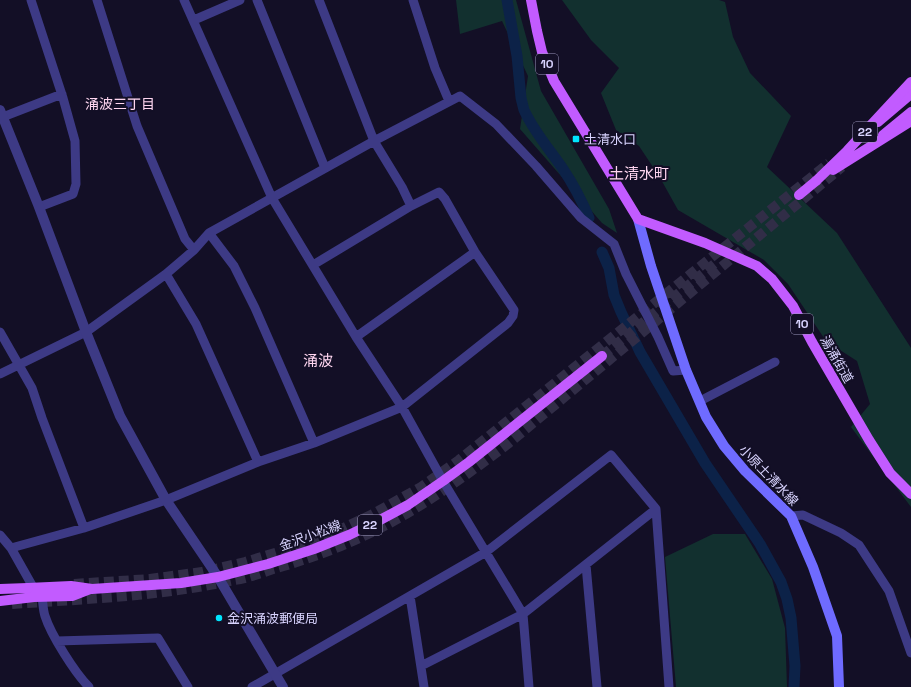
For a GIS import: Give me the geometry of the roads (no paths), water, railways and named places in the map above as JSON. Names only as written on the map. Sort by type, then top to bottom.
[{"type":"main road","name":"10","points":[[532,0],[542,52],[554,81],[638,219]]},
{"type":"main road","name":"22","points":[[799,195],[847,151],[911,82]]},
{"type":"main road","name":"22","points":[[837,157],[911,94]]},
{"type":"main road","name":"22","points":[[844,166],[911,112]]},
{"type":"main road","name":"22","points":[[816,181],[911,121]]},
{"type":"main road","name":"小原土清水線","points":[[638,219],[649,260],[686,370],[706,416],[728,451],[745,471],[791,516],[813,567],[837,636],[839,687]]},
{"type":"main road","name":"湯涌街道","points":[[638,219],[705,243],[757,266],[772,279],[793,306],[865,434],[890,473],[911,494]]},
{"type":"main road","name":"金沢小松線","points":[[34,592],[72,596],[92,589],[181,583],[218,577],[268,564],[314,549],[349,535],[408,505],[443,481],[602,356]]},
{"type":"main road","name":"22","points":[[0,589],[34,592]]},
{"type":"main road","name":"22","points":[[0,601],[34,592]]},
{"type":"street","points":[[32,0],[62,94],[75,141],[76,184],[73,194],[39,207]]},
{"type":"street","points":[[97,0],[137,126],[185,239],[194,250]]},
{"type":"street","points":[[184,0],[272,198],[356,336],[402,407],[443,481],[522,614],[529,687]]},
{"type":"street","points":[[194,20],[240,0]]},
{"type":"street","points":[[258,0],[325,168]]},
{"type":"street","points":[[319,0],[374,141],[402,187],[411,206]]},
{"type":"street","points":[[413,0],[435,68],[449,101]]},
{"type":"street","points":[[62,94],[1,115],[39,207],[86,332],[120,416],[166,500],[218,577],[283,687]]},
{"type":"street","points":[[0,374],[86,332],[166,274],[194,250],[209,234],[374,141],[460,96],[496,124],[536,166],[581,218],[596,228],[614,244],[626,274],[658,337],[673,371],[686,370]]},
{"type":"street","points":[[11,548],[84,528],[166,500],[258,462],[314,443],[402,407],[508,323],[513,316],[514,310],[476,252],[445,199],[439,192],[411,206],[313,265]]},
{"type":"street","points":[[209,234],[234,266],[255,308],[314,443]]},
{"type":"street","points":[[356,336],[476,252]]},
{"type":"street","points":[[166,274],[196,324],[258,462]]},
{"type":"street","points":[[0,332],[32,388],[84,528]]},
{"type":"street","points":[[700,401],[775,362]]},
{"type":"street","points":[[252,687],[486,552],[611,455],[656,509],[669,687]]},
{"type":"street","points":[[421,666],[522,614],[656,509]]},
{"type":"street","points":[[791,516],[803,515],[841,533],[859,545],[889,591],[911,653]]},
{"type":"street","points":[[0,535],[11,548],[57,641],[89,687]]},
{"type":"street","points":[[586,565],[597,687]]},
{"type":"street","points":[[410,596],[424,687]]},
{"type":"street","points":[[57,641],[158,638],[188,687]]},
{"type":"waterway","points":[[507,0],[517,56],[521,98],[524,110]]},
{"type":"waterway","points":[[525,112],[538,134],[563,169],[589,218]]},
{"type":"waterway","points":[[602,252],[609,268],[614,295],[640,352],[705,463],[760,544],[781,582],[787,599],[791,618],[795,666],[794,687]]},
{"type":"tunnel","points":[[74,584],[150,579],[202,572],[245,562],[285,550],[335,532],[373,514],[421,487],[459,460],[829,163]]},
{"type":"tunnel","points":[[12,604],[180,590],[240,579],[317,555],[360,538],[388,524],[420,506],[450,486],[509,443],[842,167]]},
{"type":"tunnel","points":[[602,356],[717,262]]},
{"type":"place","name":"土清水口","points":[[576,139]]},
{"type":"place","name":"金沢涌波郵便局","points":[[219,618]]},
{"type":"district","name":"涌波三丁目","points":[[120,104]]},
{"type":"district","name":"土清水町","points":[[639,174]]},
{"type":"district","name":"涌波","points":[[318,361]]}]
